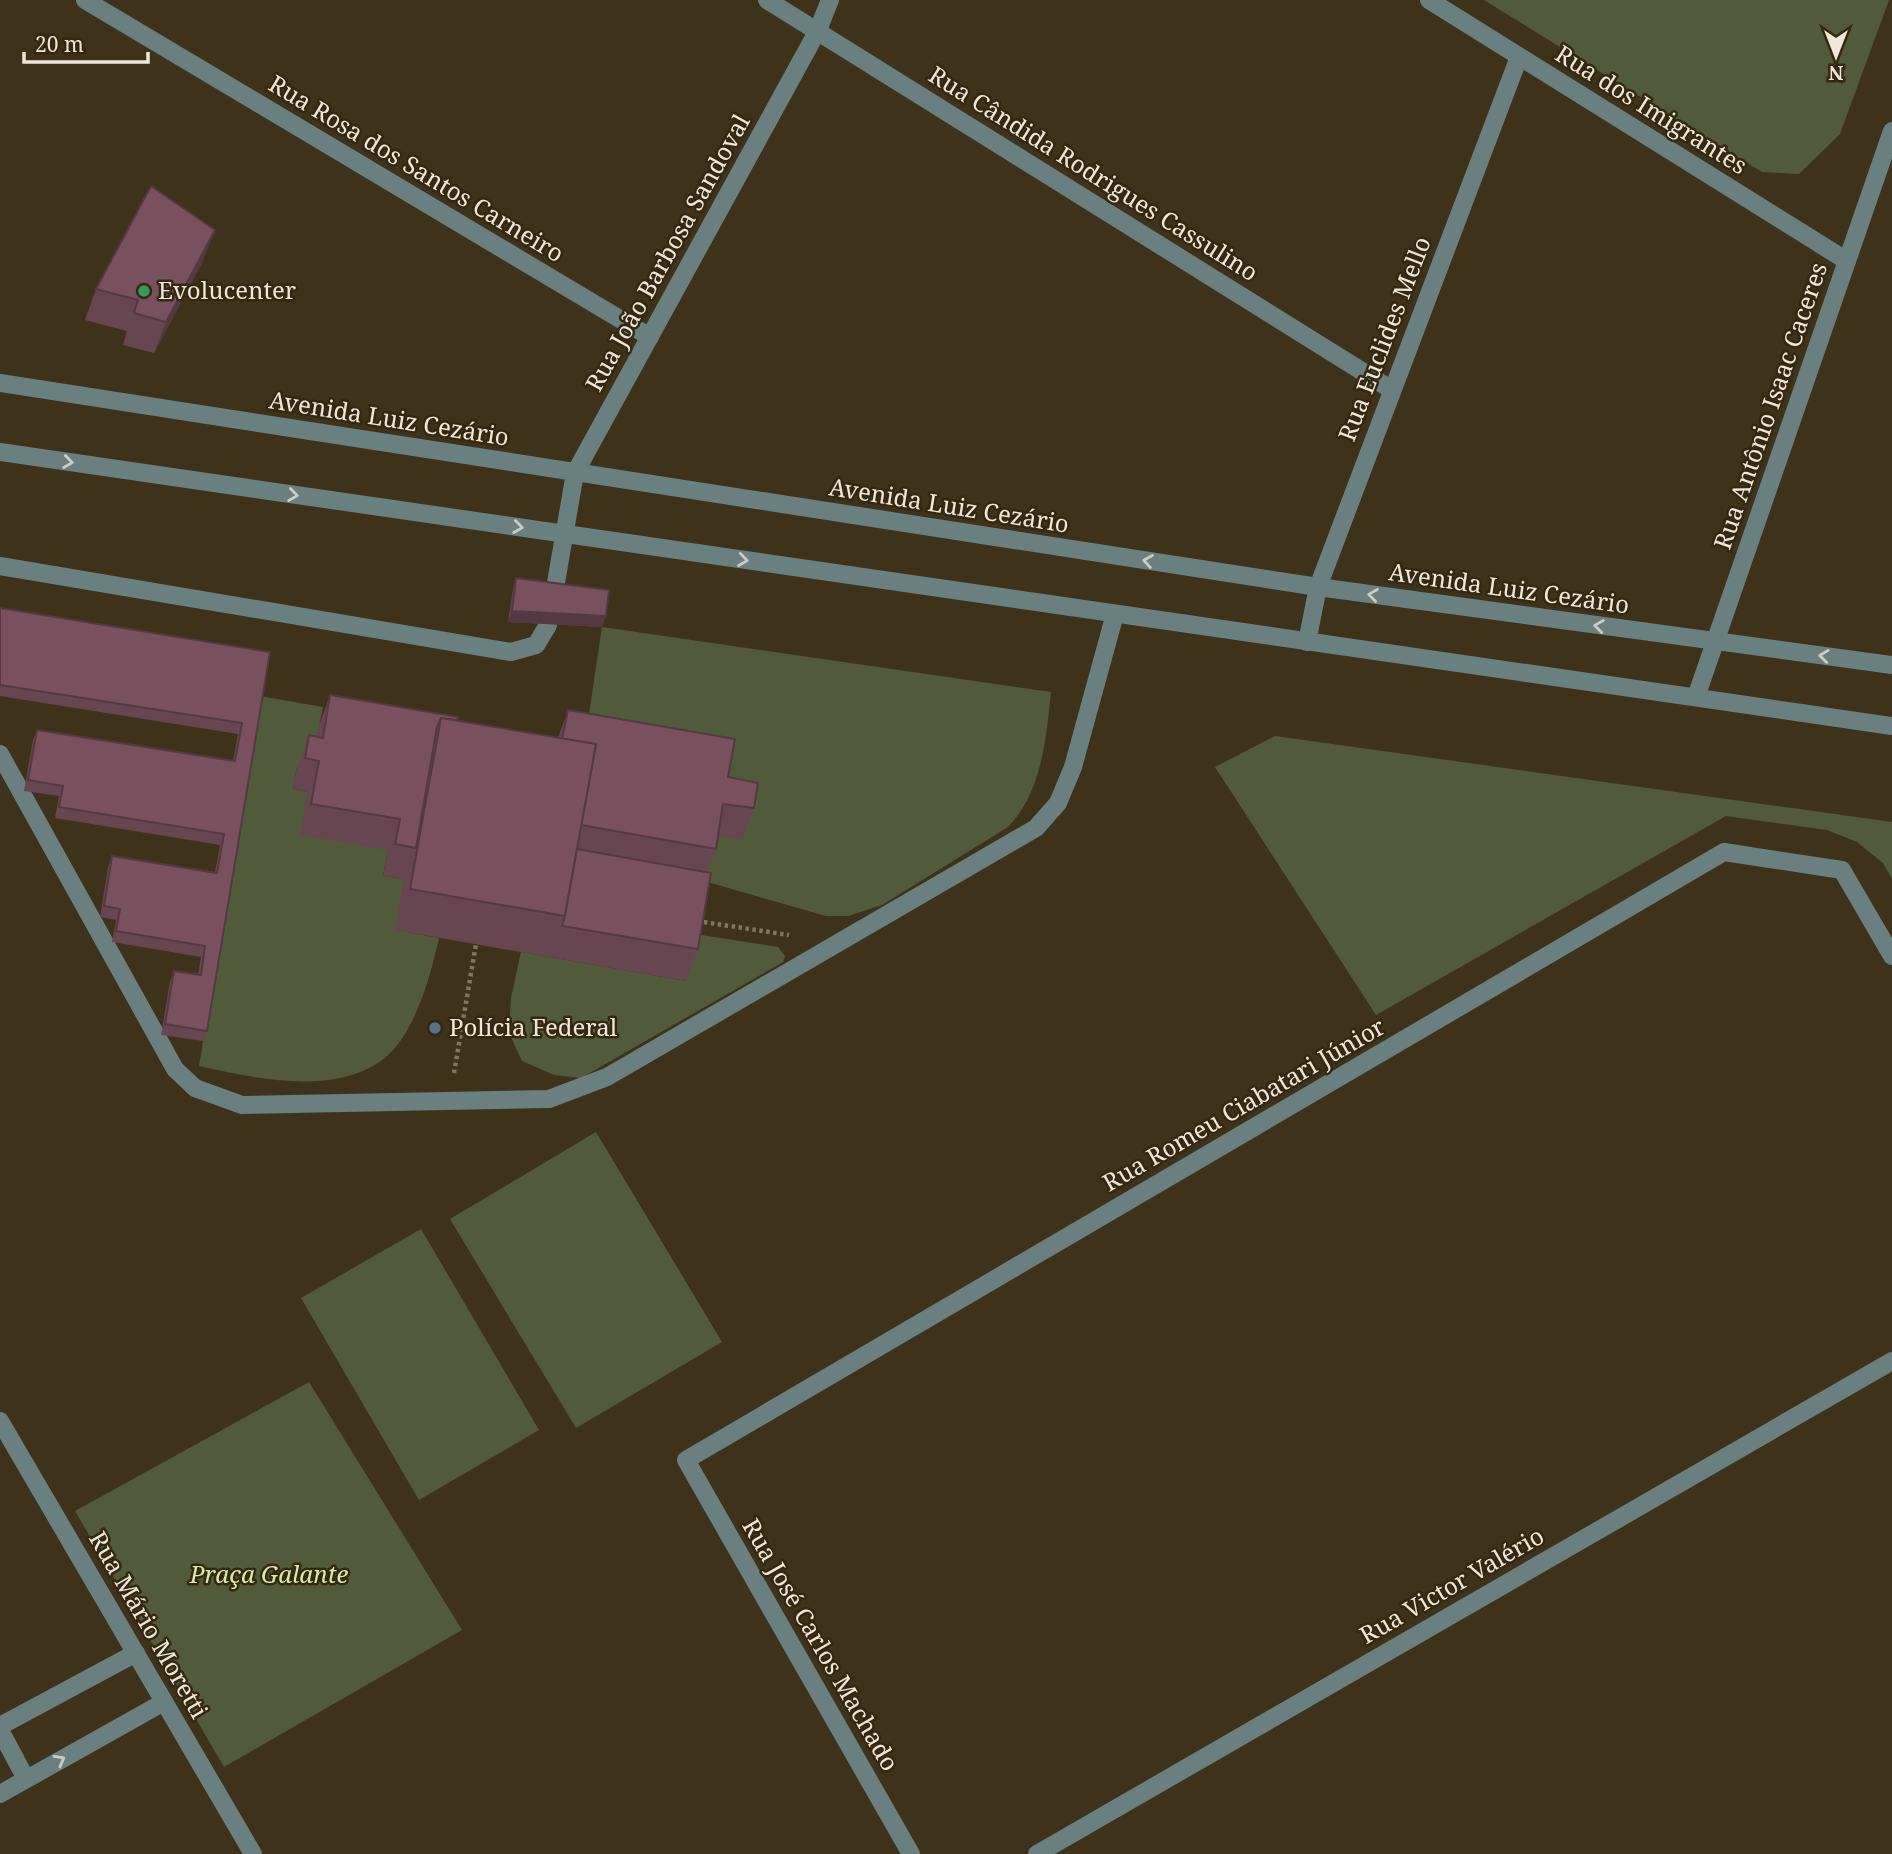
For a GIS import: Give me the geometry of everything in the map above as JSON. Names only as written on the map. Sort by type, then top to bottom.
[{"type":"street","name":"Rua Rosa dos Santos Carneiro","points":[[85,0],[650,337]]},
{"type":"street","name":"Rua Cândida Rodrigues Cassulino","points":[[767,0],[1392,390]]},
{"type":"street","name":"Rua João Barbosa Sandoval","points":[[554,594],[575,473],[818,30],[830,0]]},
{"type":"street","name":"Rua dos Imigrantes","points":[[1429,0],[1847,261]]},
{"type":"street","name":"Rua Euclides Mello","points":[[1307,642],[1318,587],[1519,57]]},
{"type":"street","name":"Rua Antônio Isaac Caceres","points":[[1696,697],[1892,131]]},
{"type":"street","name":"Avenida Luiz Cezário","points":[[0,383],[1318,587],[1892,665]]},
{"type":"street","points":[[0,452],[1892,726]]},
{"type":"street","points":[[0,566],[511,652],[536,645],[548,625]]},
{"type":"street","points":[[0,754],[175,1069],[195,1088],[242,1105],[549,1099],[607,1077],[1036,828],[1058,803],[1073,767],[1115,614]]},
{"type":"street","name":"Rua Romeu Ciabatari Júnior","points":[[685,1461],[1724,852],[1842,870],[1892,956]]},
{"type":"street","name":"Rua Victor Valério","points":[[1037,1854],[1892,1361]]},
{"type":"street","name":"Rua Mário Moretti","points":[[0,1421],[253,1854]]},
{"type":"street","name":"Rua José Carlos Machado","points":[[685,1461],[911,1854]]},
{"type":"street","points":[[26,1779],[0,1728],[136,1653]]},
{"type":"street","points":[[0,1794],[164,1702]]},
{"type":"path","points":[[697,921],[835,943]]},
{"type":"path","points":[[450,1101],[476,944]]},
{"type":"green space","points":[[1484,0],[1889,0],[1840,134],[1799,174],[1762,172]]},
{"type":"green space","points":[[602,627],[1051,692],[1044,746],[1035,781],[1028,798],[1008,827],[882,905],[848,916],[826,916],[704,881],[584,747]]},
{"type":"green space","points":[[260,696],[323,707],[311,769],[297,767],[293,789],[307,792],[388,850],[383,876],[404,879],[396,930],[439,938],[419,1005],[412,1022],[393,1051],[361,1072],[339,1078],[316,1081],[267,1079],[199,1066]]},
{"type":"green space","points":[[1275,736],[1892,822],[1892,879],[1883,863],[1857,842],[1827,830],[1726,816],[1376,1015],[1215,767]]},
{"type":"green space","points":[[695,934],[778,947],[785,956],[783,962],[581,1078],[554,1075],[522,1061],[509,1033],[511,998],[521,952],[686,981]]},
{"type":"green space","points":[[596,1132],[722,1342],[576,1428],[450,1219]]},
{"type":"green space","points":[[421,1229],[539,1430],[419,1500],[301,1298]]},
{"type":"green space","name":"Praça Galante","points":[[309,1382],[462,1630],[224,1767],[75,1511]]},
{"type":"building","name":"Evolucenter","points":[[151,186],[215,230],[166,322],[134,313],[138,300],[96,289]]},
{"type":"building","points":[[516,578],[609,590],[606,616],[512,611]]},
{"type":"building","points":[[0,608],[270,652],[207,1031],[165,1024],[174,971],[201,975],[205,946],[116,931],[120,909],[104,906],[112,856],[217,873],[224,834],[59,807],[63,786],[28,780],[37,730],[235,761],[242,723],[0,685]]},
{"type":"building","points":[[330,695],[458,717],[457,720],[441,718],[437,727],[416,848],[395,844],[400,819],[311,804],[319,761],[305,758],[309,735],[323,738]]},
{"type":"building","points":[[568,710],[735,739],[728,777],[758,783],[754,808],[723,804],[716,849],[581,825],[596,744],[562,739]]},
{"type":"building","points":[[441,718],[596,744],[565,916],[410,889]]},
{"type":"building","points":[[577,849],[711,873],[698,949],[562,926]]},
{"type":"place","name":"Evolucenter","points":[[144,291]]},
{"type":"place","name":"Polícia Federal","points":[[435,1028]]}]
